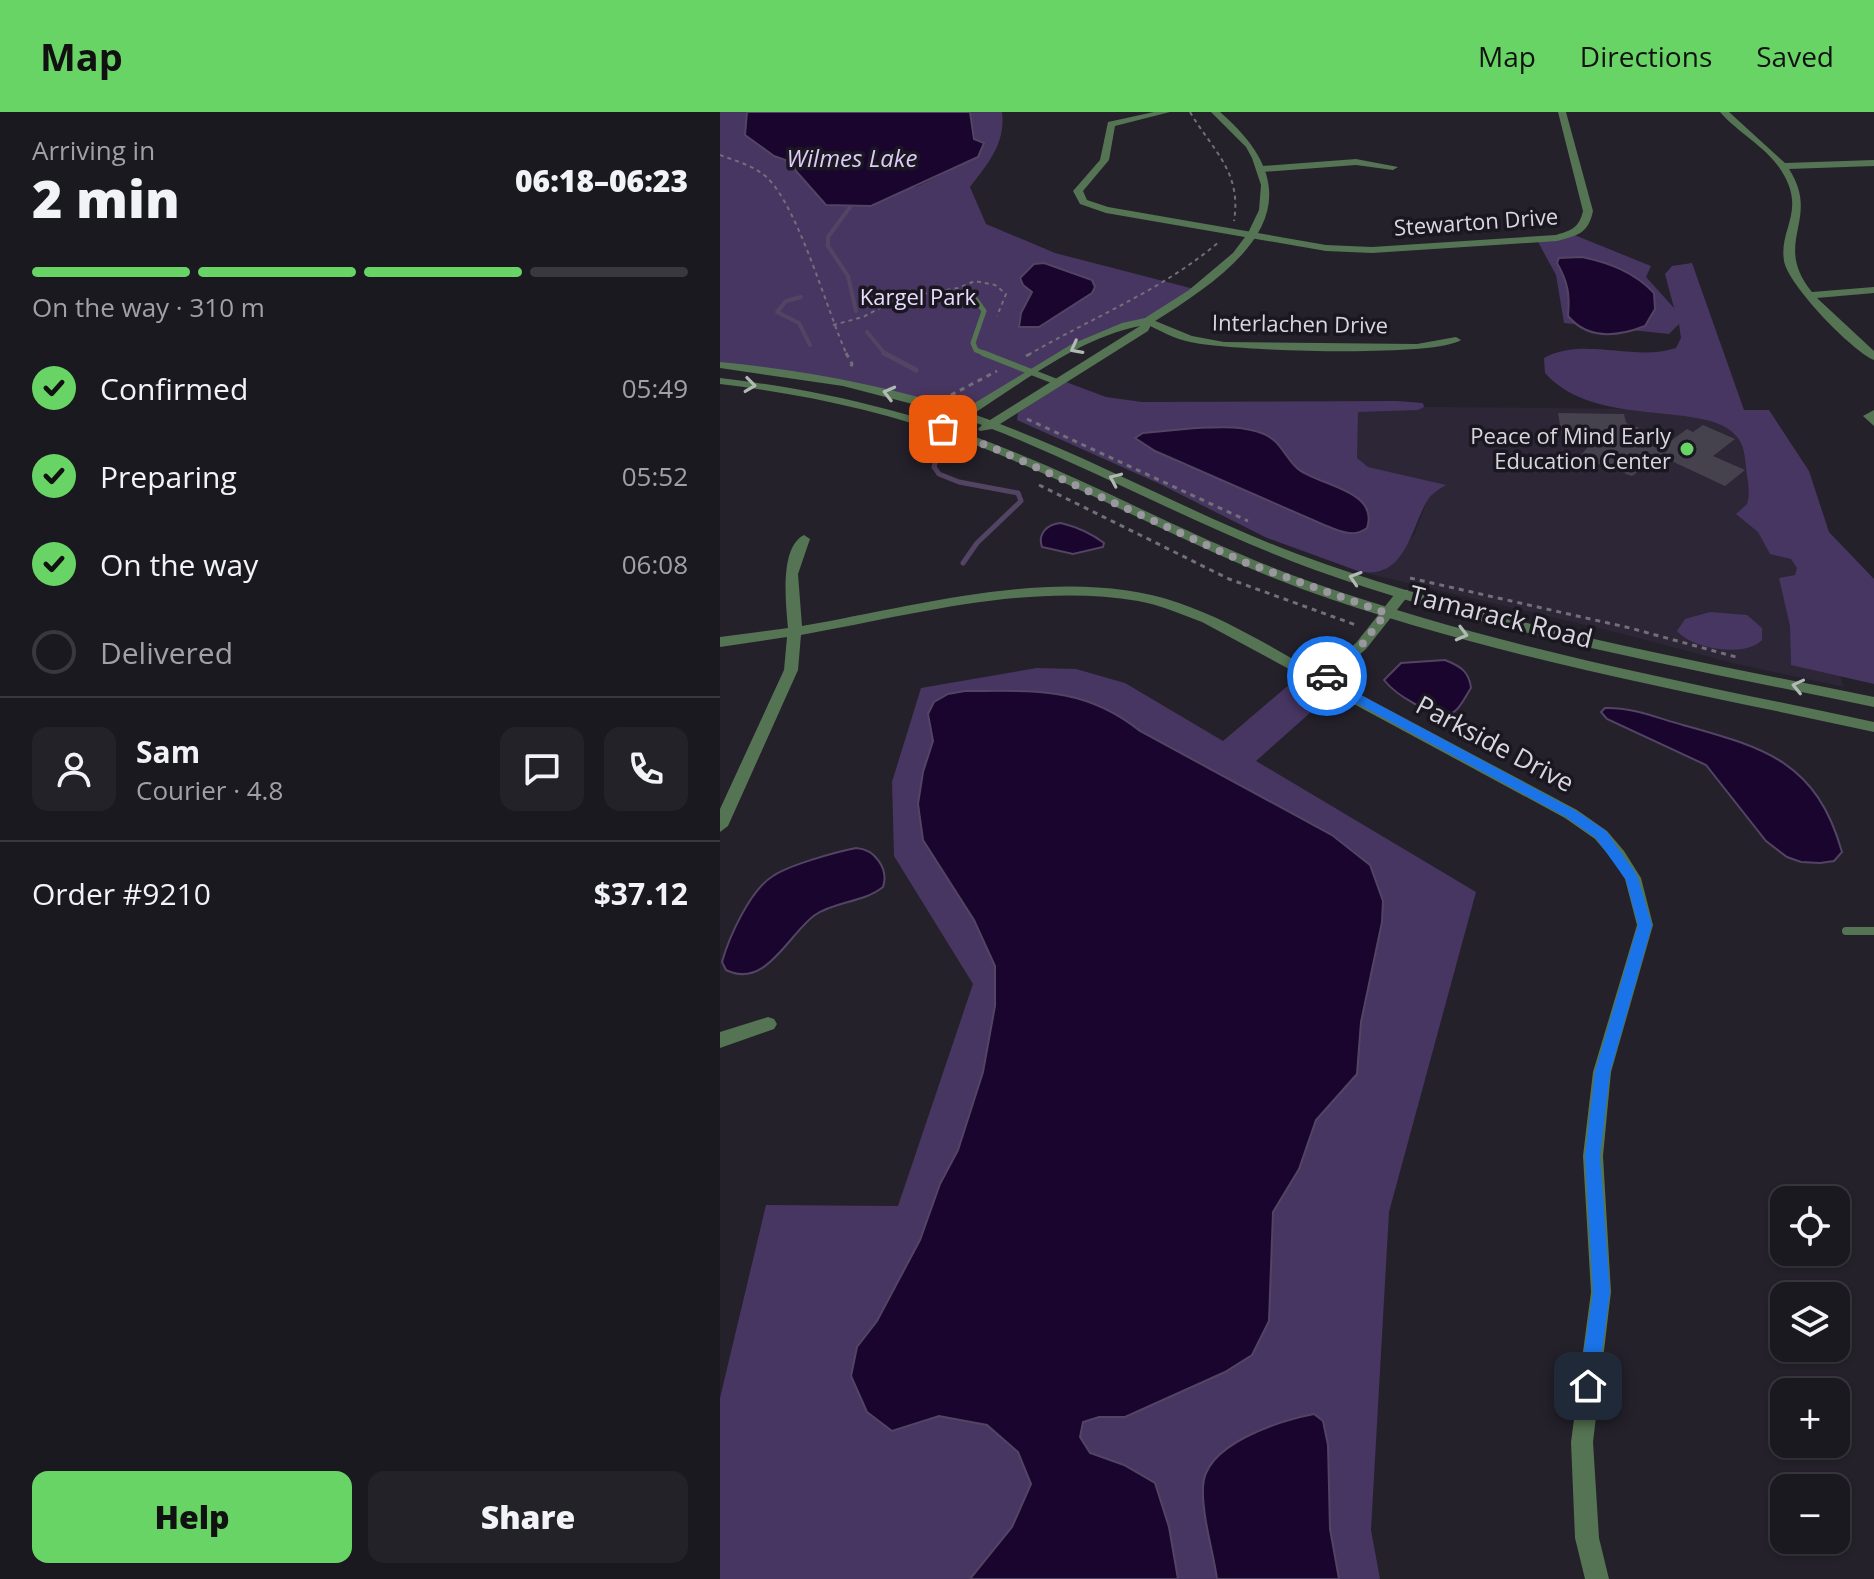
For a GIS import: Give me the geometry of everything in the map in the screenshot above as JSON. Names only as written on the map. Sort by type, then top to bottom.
[{"type":"street","points":[[1166,112],[1111,124],[1107,154],[1100,167],[1081,185],[1079,196],[1092,207],[1251,235]]},
{"type":"street","points":[[943,429],[1033,372],[1129,323],[1148,321],[1198,290],[1234,257],[1251,235],[1266,205],[1262,169],[1241,135],[1215,112]]},
{"type":"street","name":"Stewarton Drive","points":[[1251,235],[1359,250],[1543,240],[1570,235],[1585,225],[1588,211],[1562,112]]},
{"type":"street","points":[[1724,112],[1772,151],[1783,166],[1799,205],[1789,262],[1792,272],[1810,295],[1874,357]]},
{"type":"street","points":[[1262,169],[1356,162],[1393,167]]},
{"type":"street","points":[[1783,166],[1874,163]]},
{"type":"street","points":[[1810,295],[1874,290]]},
{"type":"street","points":[[970,438],[1144,329],[1148,321]]},
{"type":"street","name":"Interlachen Drive","points":[[1148,321],[1189,339],[1224,345],[1417,347],[1456,340]]},
{"type":"street","name":"Tamarack Road","points":[[720,365],[858,385],[964,415],[1264,545],[1403,593],[1533,628],[1874,702]]},
{"type":"street","name":"Tamarack Road","points":[[720,381],[839,400],[970,438],[1244,562],[1386,613],[1529,651],[1874,727]]},
{"type":"street","points":[[1874,413],[1869,416],[1874,422]]},
{"type":"street","points":[[720,826],[791,670],[795,630],[791,574],[804,539]]},
{"type":"street","name":"Parkside Drive","points":[[720,642],[1019,593],[1106,591],[1133,595],[1189,610],[1571,814],[1601,835],[1633,878],[1645,925],[1602,1072],[1593,1156],[1601,1292],[1582,1442],[1587,1538],[1597,1579]]},
{"type":"street","points":[[1323,679],[1361,646],[1403,593]]},
{"type":"street","points":[[720,1040],[768,1024]]},
{"type":"lane","points":[[974,297],[984,311],[973,346],[983,354],[1057,382]]},
{"type":"lane","points":[[1846,931],[1874,931]]},
{"type":"path","points":[[949,396],[1200,261],[1231,231],[1237,197],[1230,173],[1220,152],[1190,112]]},
{"type":"path","points":[[720,155],[761,172],[779,189],[790,208],[833,325],[852,364],[848,372]]},
{"type":"path","points":[[833,325],[857,320],[899,298],[958,288],[975,281],[995,285],[1006,294],[995,320]]},
{"type":"path","points":[[1018,415],[1154,475],[1252,523]]},
{"type":"path","points":[[1037,483],[1229,579],[1372,630]]},
{"type":"path","points":[[1437,585],[1630,628],[1739,657]]},
{"type":"shaded area","points":[[1341,406],[1744,410],[1844,687],[1732,663],[1361,572],[1383,571],[1397,558],[1415,533],[1427,500],[1342,469]]},
{"type":"green space","name":"Kargel Park","points":[[720,112],[747,112],[745,135],[774,156],[794,163],[797,171],[812,185],[916,187],[978,157],[970,112],[1002,112],[998,143],[970,187],[986,224],[1055,253],[1198,290],[1148,321],[1129,323],[1082,345],[964,415],[857,385],[720,365]]},
{"type":"green space","points":[[1572,234],[1651,266],[1646,277],[1674,308],[1665,274],[1672,266],[1692,263],[1744,410],[1769,410],[1809,471],[1829,532],[1874,579],[1874,684],[1791,665],[1790,626],[1779,578],[1795,575],[1797,568],[1791,559],[1770,554],[1758,532],[1736,514],[1747,504],[1749,494],[1745,456],[1738,438],[1723,426],[1703,419],[1621,409],[1593,402],[1567,391],[1545,373],[1544,358],[1559,352],[1592,349],[1660,352],[1676,348],[1681,338],[1679,324],[1669,334],[1564,323],[1556,275],[1537,240]]},
{"type":"green space","points":[[1066,382],[1106,397],[1142,402],[1423,403],[1424,407],[1418,410],[1358,412],[1357,458],[1368,467],[1446,485],[1427,501],[1411,538],[1396,561],[1374,572],[1358,571],[1267,538],[1160,484],[1017,420],[1018,413]]},
{"type":"green space","points":[[1710,612],[1747,615],[1762,628],[1762,640],[1744,649],[1719,649],[1694,643],[1677,631],[1685,619]]},
{"type":"green space","points":[[1037,668],[1076,669],[1125,683],[1223,741],[1297,678],[1329,696],[1256,761],[1476,892],[1389,1212],[1371,1530],[1380,1579],[720,1579],[720,1398],[766,1205],[898,1206],[973,984],[894,856],[892,782],[921,688]]},
{"type":"water","name":"Wilmes Lake","points":[[747,112],[970,112],[974,139],[984,143],[978,157],[871,206],[826,205],[796,171],[794,163],[774,156],[745,135]]},
{"type":"water","points":[[1582,257],[1621,269],[1654,293],[1655,309],[1645,326],[1614,334],[1594,333],[1568,316],[1567,289],[1557,263],[1559,258]]},
{"type":"water","points":[[1044,263],[1092,280],[1095,287],[1092,293],[1039,327],[1019,327],[1021,313],[1032,292],[1020,278],[1034,264]]},
{"type":"water","points":[[1239,428],[1270,437],[1298,469],[1356,497],[1369,515],[1367,528],[1356,533],[1333,529],[1155,451],[1135,438],[1143,433]]},
{"type":"water","points":[[1061,523],[1094,536],[1104,543],[1103,547],[1073,554],[1042,547],[1041,537],[1045,530]]},
{"type":"water","points":[[1445,660],[1463,670],[1471,688],[1452,713],[1425,709],[1405,698],[1384,680],[1401,663]]},
{"type":"water","points":[[965,691],[1057,694],[1099,706],[1119,716],[1140,731],[1332,835],[1370,865],[1383,901],[1382,922],[1361,1022],[1357,1074],[1316,1120],[1299,1169],[1273,1212],[1269,1321],[1252,1355],[1225,1372],[1125,1417],[1099,1417],[1083,1422],[1080,1437],[1090,1453],[1124,1465],[1155,1483],[1169,1527],[1178,1579],[970,1579],[1012,1527],[1031,1484],[1018,1452],[987,1425],[939,1416],[892,1431],[867,1412],[851,1376],[857,1347],[877,1321],[920,1240],[940,1184],[958,1150],[983,1072],[995,1006],[995,966],[974,920],[923,840],[918,804],[923,772],[933,741],[928,714],[934,702],[948,694]]},
{"type":"water","points":[[1605,708],[1635,711],[1712,733],[1762,751],[1784,763],[1818,797],[1842,852],[1834,861],[1820,863],[1801,862],[1787,857],[1766,841],[1706,765],[1607,719],[1601,712]]},
{"type":"water","points":[[856,848],[869,852],[879,861],[884,873],[883,887],[815,915],[765,966],[740,974],[726,970],[722,962],[735,927],[764,883],[790,868]]},
{"type":"water","points":[[1314,1414],[1323,1421],[1328,1445],[1330,1529],[1339,1579],[1217,1579],[1204,1510],[1203,1487],[1207,1472],[1216,1458],[1246,1437],[1282,1422]]},
{"type":"building","name":"Peace of Mind Early Education Center","points":[[1558,413],[1624,414],[1626,423],[1672,440],[1687,429],[1693,432],[1703,425],[1735,439],[1713,456],[1745,470],[1725,486],[1665,458],[1657,458],[1632,476],[1579,457],[1597,437],[1562,437]]},
{"type":"waterway","points":[[850,207],[828,237],[828,246],[848,276],[856,311]]},
{"type":"waterway","points":[[801,297],[786,301],[777,312],[799,323],[810,345]]},
{"type":"waterway","points":[[867,332],[885,353]]},
{"type":"waterway","points":[[885,353],[916,370]]},
{"type":"waterway","points":[[938,453],[934,467],[939,474],[959,482],[1018,493],[1021,501],[977,543],[963,563]]},
{"type":"way so far","points":[[943,429],[996,449],[1244,562],[1386,613],[1361,646],[1327,676]]},
{"type":"place","name":"Peace of Mind Early Education Center","points":[[1687,449]]},
{"type":"route","points":[[1327,676],[1323,679],[1571,814],[1601,835],[1633,878],[1645,925],[1602,1072],[1593,1156],[1601,1292],[1588,1386]]}]
